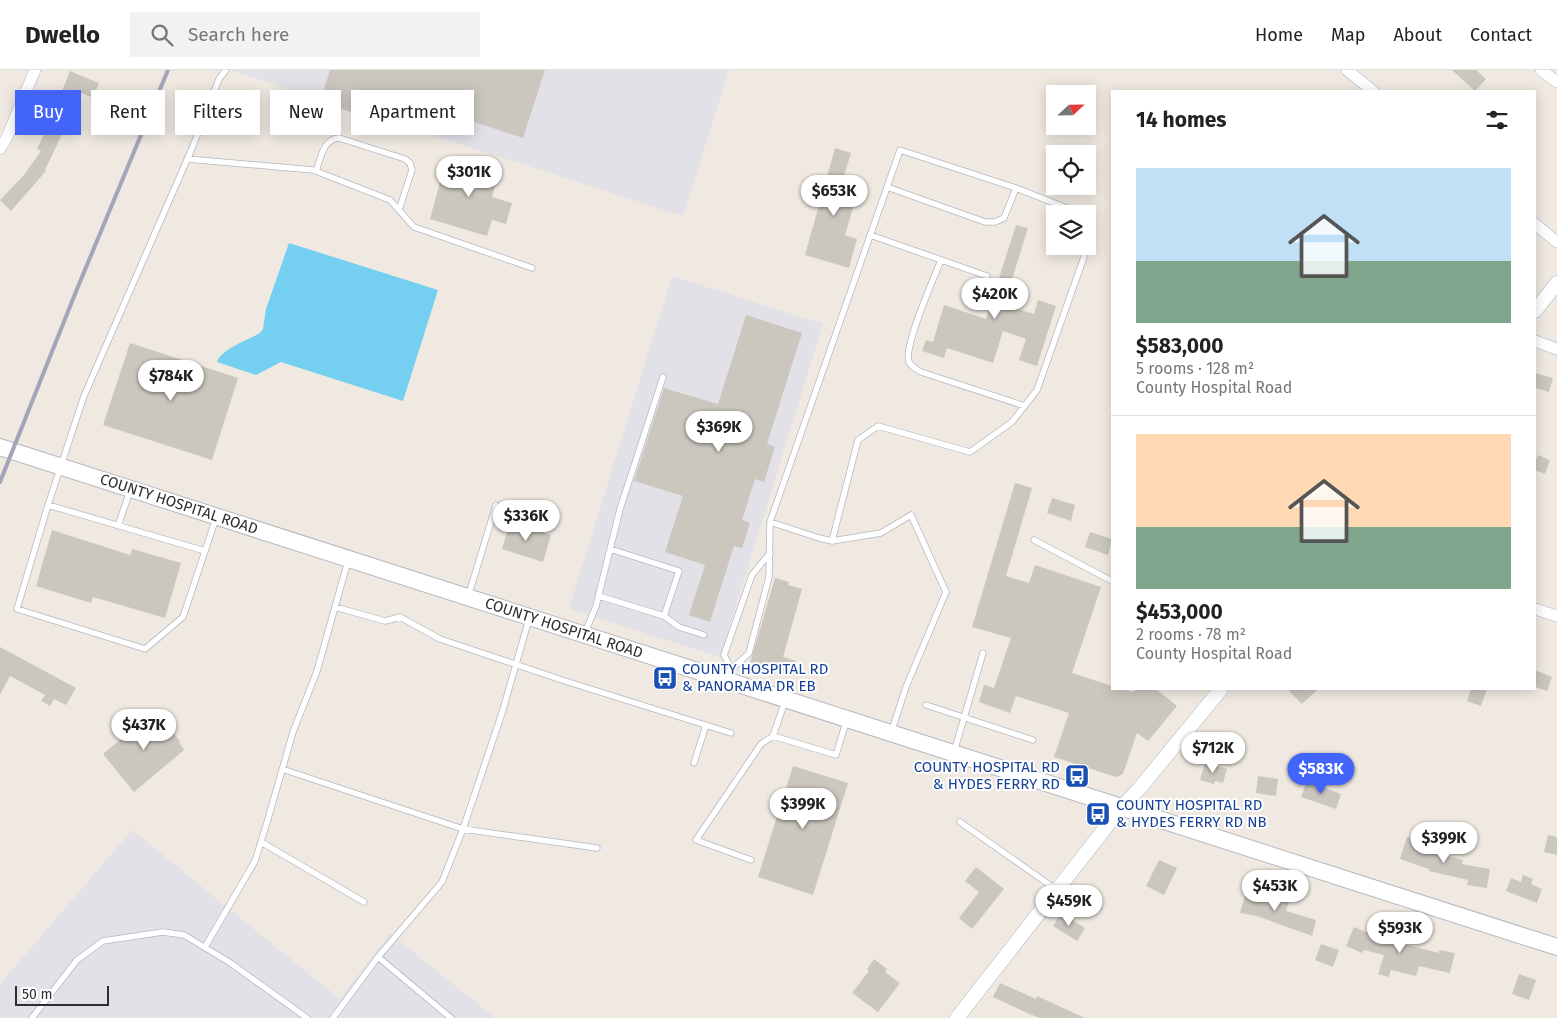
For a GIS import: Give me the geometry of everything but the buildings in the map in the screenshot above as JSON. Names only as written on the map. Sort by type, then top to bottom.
[{"type":"main road","name":"COUNTY HOSPITAL ROAD","points":[[0,446],[584,635],[726,673],[785,700],[1557,947]]},
{"type":"street","points":[[0,149],[7,137],[35,70]]},
{"type":"street","points":[[1347,70],[1372,90]]},
{"type":"street","points":[[1541,70],[1557,82]]},
{"type":"street","points":[[1536,225],[1557,242]]},
{"type":"street","points":[[1536,310],[1557,283]]},
{"type":"street","points":[[1536,341],[1557,349]]},
{"type":"street","points":[[1536,608],[1557,616]]},
{"type":"street","points":[[961,1017],[1057,890],[1218,690]]},
{"type":"lane","points":[[217,516],[183,617],[145,649],[17,609],[48,505],[84,396],[220,79],[226,70]]},
{"type":"lane","points":[[316,171],[328,141],[333,138],[339,138],[405,159],[410,164],[412,170],[399,210]]},
{"type":"lane","points":[[726,673],[749,653],[769,577],[770,522],[900,150],[1016,188],[1059,205]]},
{"type":"lane","points":[[187,159],[316,171],[390,200],[414,228],[532,268]]},
{"type":"lane","points":[[887,187],[984,222],[995,222],[1004,218],[1016,188]]},
{"type":"lane","points":[[870,235],[987,276]]},
{"type":"lane","points":[[832,541],[858,440],[878,426],[970,452],[1012,422],[1037,390],[1084,255]]},
{"type":"lane","points":[[941,260],[910,343],[909,361],[914,368],[921,372],[1025,406]]},
{"type":"lane","points":[[584,635],[599,596],[623,500],[663,377]]},
{"type":"lane","points":[[118,526],[130,489]]},
{"type":"lane","points":[[48,505],[205,551]]},
{"type":"lane","points":[[468,598],[496,505]]},
{"type":"lane","points":[[770,522],[832,541],[881,533],[911,515],[946,592],[906,687],[891,733]]},
{"type":"lane","points":[[1034,540],[1111,580]]},
{"type":"lane","points":[[610,549],[679,571],[664,616]]},
{"type":"lane","points":[[726,673],[724,655],[752,575],[770,553]]},
{"type":"lane","points":[[205,947],[255,861],[292,732],[316,672],[349,559]]},
{"type":"lane","points":[[599,596],[664,616],[679,627],[704,635]]},
{"type":"lane","points":[[335,607],[384,621],[400,618],[440,639],[565,681],[732,733]]},
{"type":"lane","points":[[333,1018],[378,957],[442,882],[463,829],[502,713],[530,617]]},
{"type":"lane","points":[[954,754],[984,654]]},
{"type":"lane","points":[[751,860],[696,840],[761,744],[773,736],[785,700]]},
{"type":"lane","points":[[926,705],[1033,740]]},
{"type":"lane","points":[[773,736],[836,755],[847,720]]},
{"type":"lane","points":[[694,763],[706,725]]},
{"type":"lane","points":[[282,769],[463,829],[597,848]]},
{"type":"lane","points":[[960,822],[1057,890]]},
{"type":"lane","points":[[261,842],[364,902]]},
{"type":"lane","points":[[32,1018],[77,960],[103,941],[163,932],[184,935],[205,947],[229,962],[306,1018]]},
{"type":"lane","points":[[378,957],[451,1018]]},
{"type":"shaded area","points":[[230,70],[729,70],[683,216],[432,135],[474,135],[474,90],[351,90],[351,109],[341,106],[341,90],[292,90]]},
{"type":"shaded area","points":[[672,276],[823,324],[720,657],[569,609]]},
{"type":"shaded area","points":[[132,830],[340,999],[390,933],[495,1018],[0,1018],[0,984]]},
{"type":"water","points":[[289,243],[438,290],[403,401],[281,362],[256,375],[217,362],[229,349],[260,333],[263,329],[266,309]]},
{"type":"railway","points":[[0,482],[77,289],[168,70]]},
{"type":"place","name":"COUNTY HOSPITAL RD & PANORAMA DR EB","points":[[665,678]]},
{"type":"place","name":"COUNTY HOSPITAL RD & HYDES FERRY RD","points":[[1077,776]]},
{"type":"place","name":"COUNTY HOSPITAL RD & HYDES FERRY RD NB","points":[[1098,814]]}]
